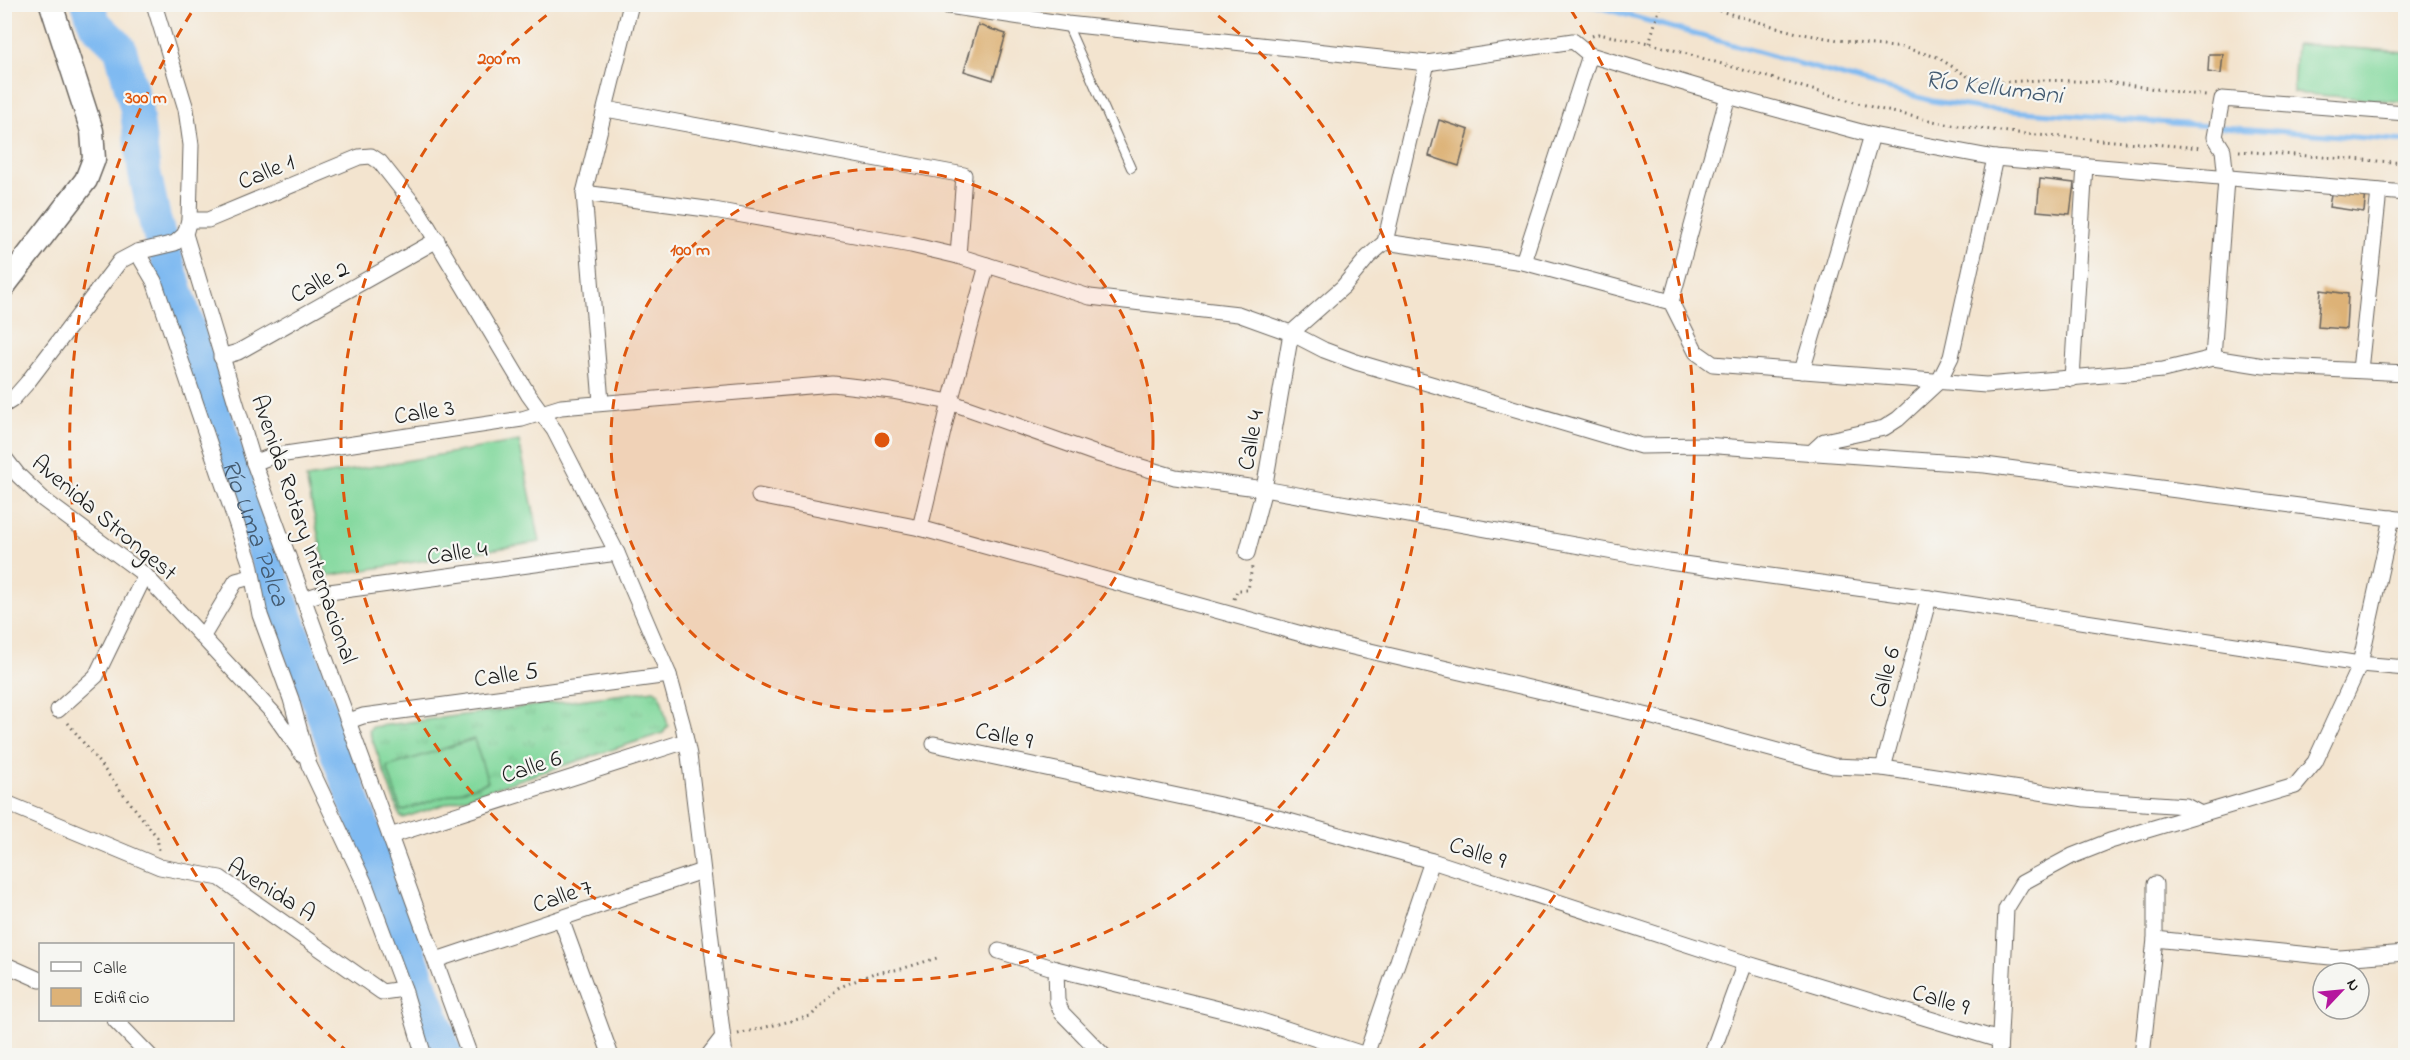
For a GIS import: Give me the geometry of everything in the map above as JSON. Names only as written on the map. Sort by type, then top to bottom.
[{"type":"street","points":[[4,286],[86,180],[94,159],[92,131],[51,4]]},
{"type":"street","points":[[601,402],[584,193],[631,4]]},
{"type":"street","points":[[935,4],[1067,24],[1426,63],[1573,41],[1590,56],[1728,96],[1872,135],[1995,158],[2406,193]]},
{"type":"street","points":[[1038,4],[1044,21]]},
{"type":"street","name":"Avenida Rotary Internacional","points":[[155,5],[186,109],[191,145],[183,233],[254,463],[470,1056]]},
{"type":"street","points":[[1523,262],[1590,56]]},
{"type":"street","points":[[1291,333],[1343,287],[1384,242],[1426,63]]},
{"type":"street","points":[[1728,96],[1671,302],[1696,352],[1713,364],[1986,385],[2163,370],[2213,358],[2264,366],[2406,373]]},
{"type":"street","points":[[2213,358],[2226,179],[2217,117],[2222,99],[2406,113]]},
{"type":"street","points":[[606,109],[964,175],[958,256]]},
{"type":"street","points":[[1802,371],[1872,135]]},
{"type":"street","name":"Calle 1","points":[[137,252],[157,248],[208,220],[359,157],[371,156],[380,162],[418,210],[437,240]]},
{"type":"street","points":[[1811,453],[1824,441],[1884,428],[1898,419],[1939,381],[1951,357],[1995,158]]},
{"type":"street","points":[[2072,379],[2085,165]]},
{"type":"street","points":[[2360,370],[2379,191]]},
{"type":"street","points":[[584,193],[714,210],[911,244],[958,256],[1090,297],[1229,312],[1291,333],[1324,350],[1356,362],[1641,446],[1704,445],[1985,465],[2399,519],[2360,664],[2315,762],[2295,786],[2110,841],[2072,856],[2022,884],[2006,909],[1999,1056]]},
{"type":"street","points":[[437,240],[541,413],[554,430],[617,553],[669,675],[686,741],[716,965],[725,1056]]},
{"type":"street","name":"Calle 2","points":[[221,357],[238,352],[437,240]]},
{"type":"street","points":[[1384,242],[1523,262],[1671,302]]},
{"type":"street","points":[[4,405],[12,400],[27,383],[120,261],[137,252],[154,281],[249,562],[260,615],[291,699],[309,765],[364,882],[404,990],[424,1056]]},
{"type":"street","points":[[920,528],[950,402],[987,265]]},
{"type":"street","name":"Calle 4","points":[[1246,553],[1264,489],[1291,333]]},
{"type":"street","name":"Calle 3","points":[[254,463],[272,456],[522,419],[561,406],[833,384],[892,391],[950,402],[1094,453],[1175,477],[1264,489],[1669,562],[1929,598],[2360,664],[2406,668]]},
{"type":"street","name":"Avenida Strongest","points":[[4,457],[18,475],[44,500],[145,575],[273,713],[309,765]]},
{"type":"street","points":[[759,496],[920,528],[1323,640],[1653,717],[1833,766],[1883,768],[2085,799],[2186,806],[2201,814]]},
{"type":"street","name":"Calle 4","points":[[304,599],[322,593],[617,553]]},
{"type":"street","points":[[58,710],[96,676],[145,575]]},
{"type":"street","points":[[203,636],[236,581],[251,577]]},
{"type":"street","name":"Calle 6","points":[[1883,768],[1929,598]]},
{"type":"street","name":"Calle 5","points":[[349,721],[363,716],[669,675]]},
{"type":"street","name":"Calle 6","points":[[390,836],[686,741]]},
{"type":"street","name":"Calle 9","points":[[934,744],[1267,815],[1432,861],[1745,963],[1999,1040]]},
{"type":"street","name":"Avenida A","points":[[4,802],[160,867],[220,878],[382,992],[404,990]]},
{"type":"street","points":[[999,951],[1056,969],[1243,1015],[1367,1055],[1432,861]]},
{"type":"street","name":"Calle 7","points":[[436,960],[702,871]]},
{"type":"street","points":[[2142,1056],[2155,939],[2156,884]]},
{"type":"street","points":[[561,919],[610,1056]]},
{"type":"street","points":[[2155,939],[2340,958],[2406,953]]},
{"type":"street","points":[[1712,1056],[1745,963]]},
{"type":"street","points":[[4,964],[39,980]]},
{"type":"street","points":[[1056,969],[1057,1001],[1062,1013],[1104,1056]]},
{"type":"street","points":[[116,1021],[150,1056]]},
{"type":"street","points":[[708,1056],[722,1038]]},
{"type":"lane","points":[[1067,24],[1131,168]]},
{"type":"path","points":[[1649,43],[1661,4]]},
{"type":"path","points":[[1696,4],[1797,33],[1863,44],[1905,48],[1937,57],[1972,78],[2002,82],[2043,80],[2106,82],[2222,99]]},
{"type":"path","points":[[1573,41],[1598,34],[1649,43],[1879,109],[1951,125],[2025,134],[2219,143],[2406,164]]},
{"type":"path","points":[[1228,614],[1237,590],[1248,590],[1252,561],[1243,560],[1246,553]]},
{"type":"path","points":[[58,710],[158,837],[160,867]]},
{"type":"path","points":[[722,1038],[811,1016],[838,988],[874,973],[901,969],[937,957]]},
{"type":"green space","points":[[2296,44],[2405,52],[2405,102],[2293,93]]},
{"type":"green space","points":[[519,441],[540,542],[327,576],[306,478]]},
{"type":"green space","points":[[654,690],[660,694],[668,726],[663,733],[403,818],[400,816],[369,731],[372,727]]},
{"type":"green space","points":[[474,739],[488,782],[401,811],[387,767]]},
{"type":"building","points":[[978,25],[1006,34],[993,80],[964,71]]},
{"type":"building","points":[[2209,54],[2223,54],[2221,74],[2208,72]]},
{"type":"building","points":[[1439,120],[1469,130],[1459,166],[1429,156]]},
{"type":"building","points":[[2040,179],[2074,183],[2070,214],[2037,211]]},
{"type":"building","points":[[2332,188],[2366,191],[2364,212],[2329,207]]},
{"type":"building","points":[[2321,290],[2348,294],[2346,329],[2318,327]]},
{"type":"waterway","name":"Río Uma Palca","points":[[88,4],[95,24],[120,48],[136,108],[144,170],[155,221],[230,460],[447,1056]]},
{"type":"waterway","name":"Río Kellumani","points":[[1588,4],[1932,101],[1986,109],[2406,141]]}]
